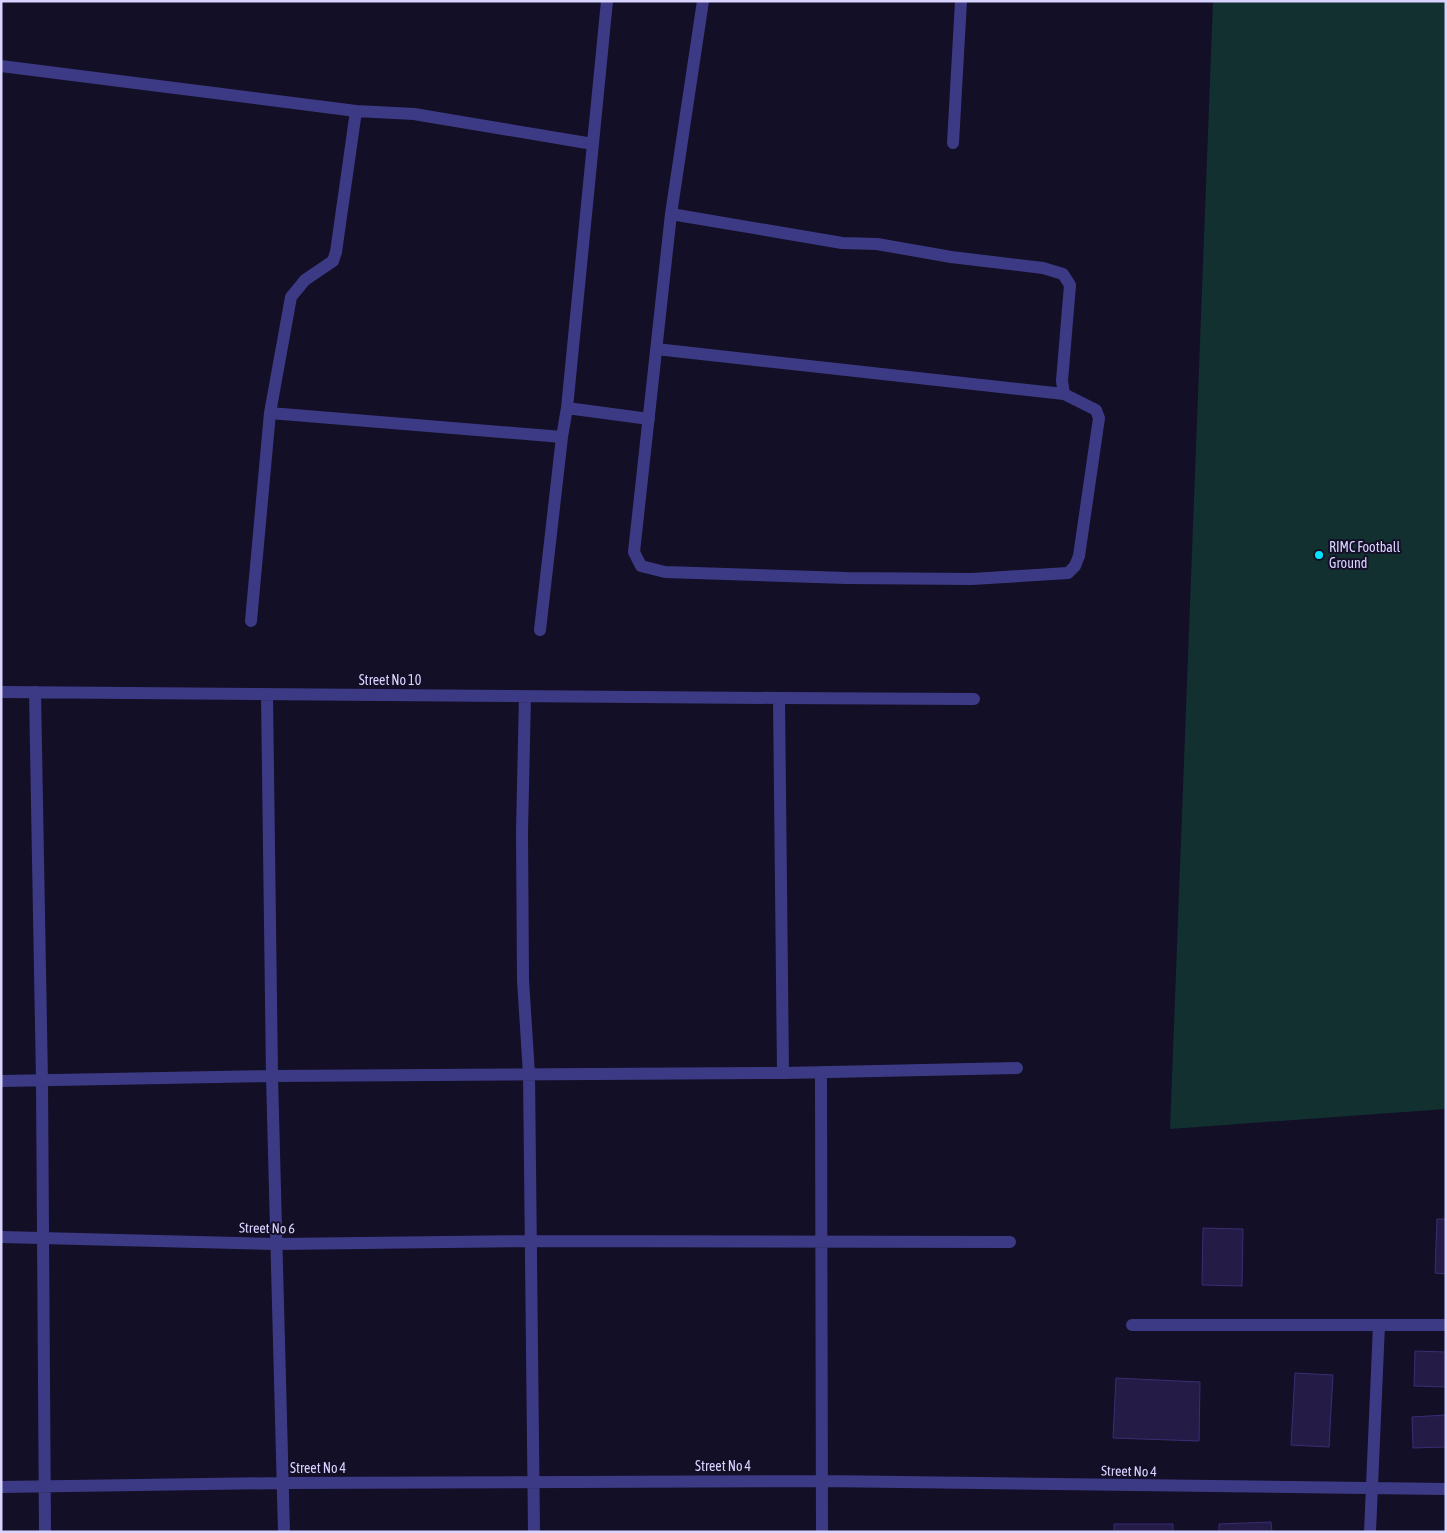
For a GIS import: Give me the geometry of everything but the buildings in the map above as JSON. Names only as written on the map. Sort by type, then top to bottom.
[{"type":"street","points":[[540,630],[567,408],[607,1]]},
{"type":"street","points":[[656,349],[1064,394],[1096,410],[1100,418],[1079,556],[1075,566],[1068,573],[972,579],[846,578],[665,572],[641,566],[634,552],[656,349],[671,214],[703,1]]},
{"type":"street","points":[[953,143],[960,1]]},
{"type":"street","points":[[1,66],[356,111],[414,114],[593,144]]},
{"type":"street","points":[[251,621],[270,413],[291,297],[305,280],[333,261],[336,252],[356,111]]},
{"type":"street","points":[[671,214],[842,242],[877,244],[978,261],[1043,268],[1063,274],[1070,284],[1062,381],[1064,394]]},
{"type":"street","points":[[567,408],[649,419]]},
{"type":"street","points":[[270,413],[562,437]]},
{"type":"street","name":"Street No 10","points":[[1,692],[779,698],[950,697],[974,699]]},
{"type":"street","points":[[35,692],[42,1081],[45,1532]]},
{"type":"street","points":[[267,694],[272,1076],[284,1532]]},
{"type":"street","points":[[525,696],[522,832],[523,960],[529,1074],[532,1241],[530,1325],[534,1532]]},
{"type":"street","points":[[779,698],[783,1073]]},
{"type":"street","points":[[1,1081],[272,1076],[783,1073],[1017,1068]]},
{"type":"street","points":[[821,1072],[822,1532]]},
{"type":"street","name":"Street No 6","points":[[1,1237],[276,1244],[532,1241],[1010,1242]]},
{"type":"street","points":[[1132,1325],[1379,1326],[1446,1324]]},
{"type":"street","points":[[1370,1532],[1379,1326]]},
{"type":"street","name":"Street No 4","points":[[1,1487],[282,1483],[822,1481],[1446,1489]]},
{"type":"green space","name":"RIMC Football Ground","points":[[1213,1],[1446,1],[1446,1109],[1170,1129]]},
{"type":"place","name":"RIMC Football Ground","points":[[1319,555]]}]
